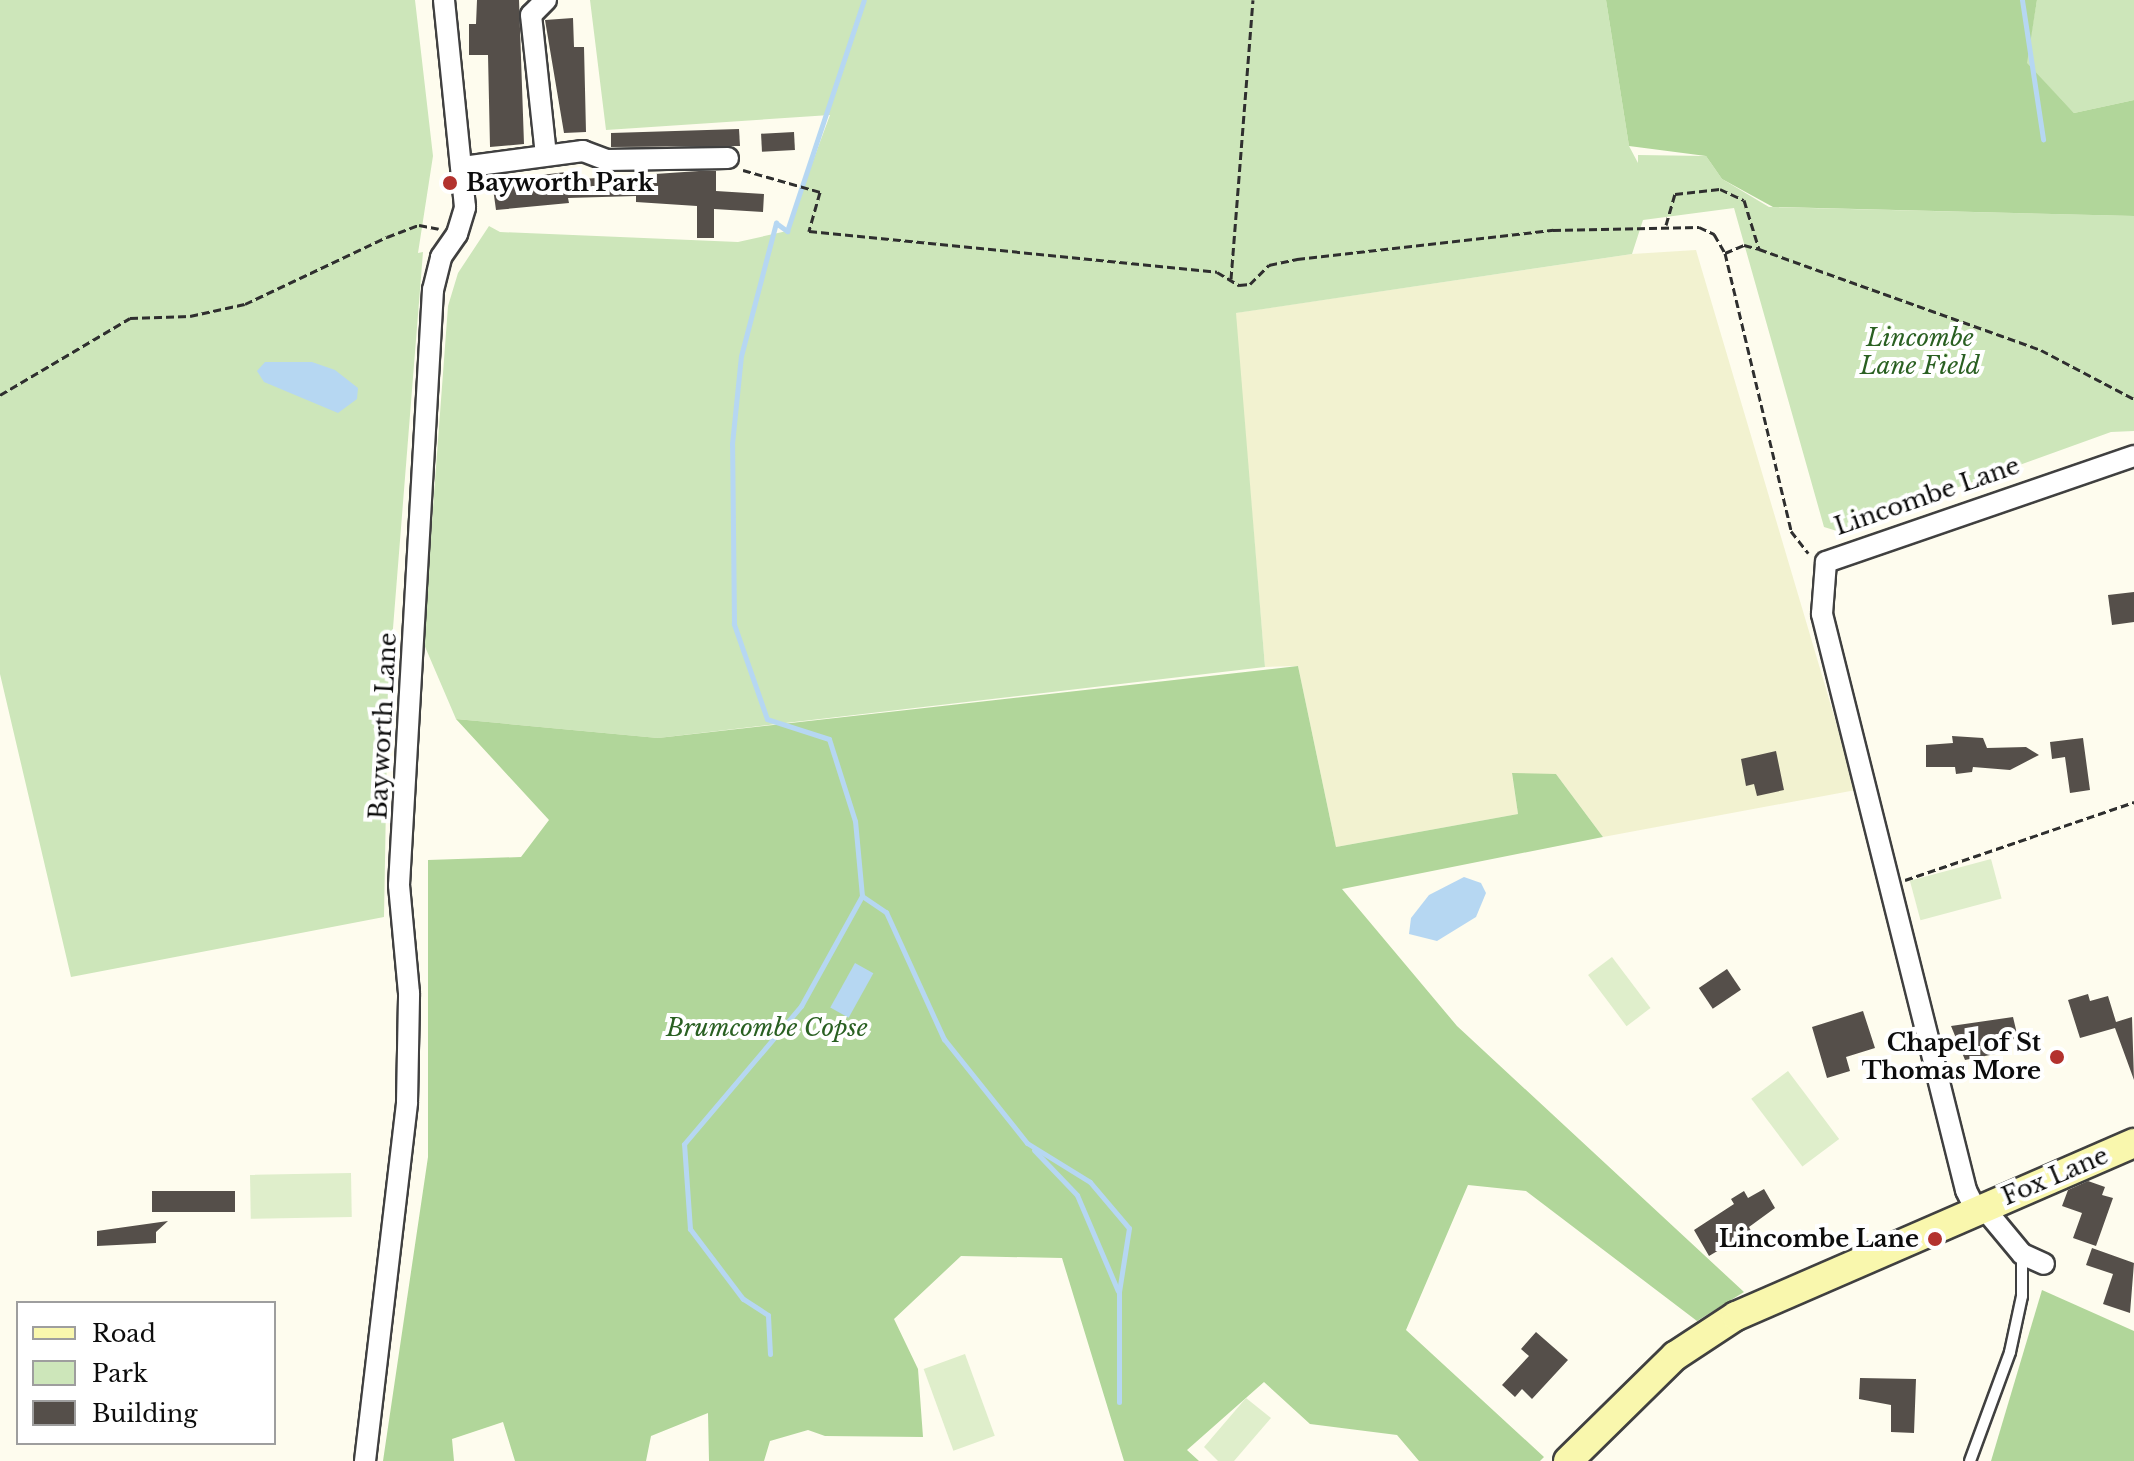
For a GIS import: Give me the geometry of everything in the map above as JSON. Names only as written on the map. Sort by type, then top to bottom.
[{"type":"street","name":"Bayworth Lane","points":[[365,1461],[407,1102],[409,993],[399,885],[433,290],[441,257],[457,234],[465,207],[444,0]]},
{"type":"street","points":[[546,0],[531,15],[546,155]]},
{"type":"street","points":[[463,167],[583,151],[606,160],[728,158]]},
{"type":"street","name":"Lincombe Lane","points":[[2022,1254],[1966,1190],[1822,614],[1826,562],[2134,456]]},
{"type":"street","name":"Fox Lane","points":[[1568,1461],[1675,1356],[1736,1316],[2134,1143]]},
{"type":"street","points":[[2022,1254],[2044,1264]]},
{"type":"lane","points":[[1970,1461],[2010,1352],[2022,1296],[2022,1254]]},
{"type":"path","points":[[1231,279],[1253,0]]},
{"type":"path","points":[[728,158],[751,174],[799,183],[820,192],[809,231],[1217,272],[1250,284],[1269,265],[1297,259],[1553,230],[1699,227],[1714,234],[1725,253],[1791,531],[1800,547],[1826,562]]},
{"type":"path","points":[[1666,226],[1675,194],[1720,189],[1744,200],[1759,249]]},
{"type":"path","points":[[0,395],[130,318],[200,314],[245,304],[419,225],[457,234]]},
{"type":"path","points":[[1725,253],[1744,245],[1759,249],[2041,350],[2134,399]]},
{"type":"path","points":[[1891,885],[2134,802]]},
{"type":"green space","points":[[0,0],[415,0],[433,156],[418,253],[423,252],[388,691],[384,917],[71,977],[0,674]]},
{"type":"green space","name":"Lincombe Lane Field","points":[[590,0],[1606,0],[1629,146],[1638,163],[1638,155],[1706,156],[1722,179],[1769,207],[2134,216],[2134,431],[2111,432],[1837,531],[1824,527],[1734,208],[1643,220],[1632,254],[1236,313],[1265,667],[658,738],[456,719],[423,642],[448,306],[458,273],[489,226],[500,232],[738,242],[787,231],[830,115],[606,130]]},
{"type":"green space","points":[[1606,0],[2037,0],[2027,63],[2074,113],[2134,100],[2134,216],[1773,207],[1722,179],[1706,156],[1629,146]]},
{"type":"green space","points":[[2037,0],[2134,0],[2134,100],[2074,113],[2026,63]]},
{"type":"green space","points":[[1696,250],[1856,790],[1603,837],[1556,774],[1512,774],[1518,814],[1336,847],[1298,666],[1265,667],[1235,313],[1632,254]]},
{"type":"green space","name":"Brumcombe Copse","points":[[1298,666],[1336,847],[1518,814],[1512,773],[1556,774],[1603,837],[1342,889],[1457,1026],[1744,1292],[1697,1321],[1526,1191],[1468,1185],[1406,1330],[1544,1457],[1540,1461],[1419,1461],[1397,1435],[1310,1424],[1264,1382],[1187,1450],[1199,1461],[1124,1461],[1062,1258],[961,1256],[894,1319],[918,1369],[923,1437],[825,1436],[808,1430],[770,1441],[764,1461],[709,1461],[708,1413],[651,1436],[646,1461],[515,1461],[503,1422],[452,1439],[454,1461],[383,1461],[428,1157],[428,860],[521,857],[549,820],[456,719],[658,738]]},
{"type":"green space","points":[[1991,859],[2002,899],[1920,920],[1910,881]]},
{"type":"green space","points":[[1612,957],[1651,1008],[1627,1026],[1588,975]]},
{"type":"green space","points":[[1788,1071],[1839,1139],[1802,1167],[1751,1099]]},
{"type":"green space","points":[[351,1173],[352,1217],[251,1219],[250,1175]]},
{"type":"green space","points":[[2042,1290],[2134,1331],[2134,1461],[1991,1461]]},
{"type":"green space","points":[[965,1354],[995,1436],[953,1451],[924,1369]]},
{"type":"green space","points":[[1246,1398],[1271,1418],[1234,1461],[1218,1461],[1204,1447]]},
{"type":"water","points":[[265,362],[312,362],[335,370],[358,388],[357,399],[338,413],[264,382],[257,371]]},
{"type":"water","points":[[1464,877],[1481,883],[1486,893],[1476,917],[1437,941],[1409,934],[1411,918],[1429,895]]},
{"type":"water","points":[[855,963],[873,973],[849,1018],[830,1008]]},
{"type":"building","points":[[477,0],[519,0],[524,144],[490,147],[488,55],[469,55],[469,24],[476,24]]},
{"type":"building","points":[[573,18],[574,47],[584,47],[586,132],[564,133],[545,20]]},
{"type":"building","points":[[739,129],[740,146],[611,147],[611,133]]},
{"type":"building","points":[[794,132],[795,150],[762,152],[761,134]]},
{"type":"building","points":[[716,171],[716,191],[764,194],[763,212],[714,209],[714,238],[697,238],[697,206],[636,202],[636,196],[568,198],[569,203],[496,210],[492,181],[566,172],[567,180]]},
{"type":"building","points":[[2134,592],[2134,622],[2112,625],[2108,595]]},
{"type":"building","points":[[1952,736],[1983,738],[1987,748],[2026,747],[2039,755],[2010,770],[1973,767],[1972,772],[1956,774],[1955,767],[1926,767],[1926,745],[1953,743]]},
{"type":"building","points":[[2083,738],[2090,790],[2070,793],[2065,757],[2052,759],[2050,742]]},
{"type":"building","points":[[1776,751],[1784,790],[1757,796],[1754,784],[1746,786],[1741,759]]},
{"type":"building","points":[[1727,969],[1741,990],[1713,1009],[1699,988]]},
{"type":"building","points":[[2088,994],[2090,1001],[2108,996],[2116,1022],[2132,1017],[2134,1080],[2115,1028],[2080,1038],[2068,1000]]},
{"type":"building","points":[[1863,1011],[1875,1048],[1846,1057],[1850,1071],[1827,1078],[1812,1027]]},
{"type":"building","points":[[2013,1017],[2018,1038],[1998,1043],[2000,1053],[1965,1060],[1951,1026]]},
{"type":"building","points":[[2088,1181],[2105,1187],[2102,1195],[2113,1198],[2096,1246],[2073,1238],[2082,1213],[2062,1206],[2068,1190]]},
{"type":"building","points":[[1764,1189],[1775,1208],[1749,1227],[1751,1231],[1709,1256],[1694,1230],[1734,1204],[1731,1199],[1744,1191],[1748,1198]]},
{"type":"building","points":[[152,1191],[235,1191],[235,1212],[152,1212]]},
{"type":"building","points":[[168,1221],[156,1232],[156,1243],[97,1246],[97,1231]]},
{"type":"building","points":[[2092,1248],[2134,1263],[2130,1313],[2103,1304],[2113,1274],[2086,1265]]},
{"type":"building","points":[[1536,1332],[1568,1360],[1532,1399],[1522,1389],[1515,1397],[1502,1385],[1529,1356],[1521,1349]]},
{"type":"building","points":[[1860,1378],[1916,1379],[1914,1433],[1891,1432],[1891,1405],[1859,1399]]},
{"type":"waterway","points":[[770,1354],[768,1315],[743,1299],[690,1229],[684,1144],[801,1006],[862,896],[855,821],[829,739],[767,719],[734,624],[732,444],[741,356],[776,223],[787,231],[864,0]]},
{"type":"waterway","points":[[2022,0],[2043,139]]},
{"type":"waterway","points":[[862,896],[886,912],[944,1039],[1027,1143],[1090,1182],[1129,1228],[1119,1292],[1119,1402]]},
{"type":"waterway","points":[[1034,1150],[1077,1195],[1118,1291]]},
{"type":"place","name":"Bayworth Park","points":[[450,183]]},
{"type":"place","name":"Chapel of St Thomas More","points":[[2057,1057]]},
{"type":"place","name":"Lincombe Lane","points":[[1935,1239]]}]
